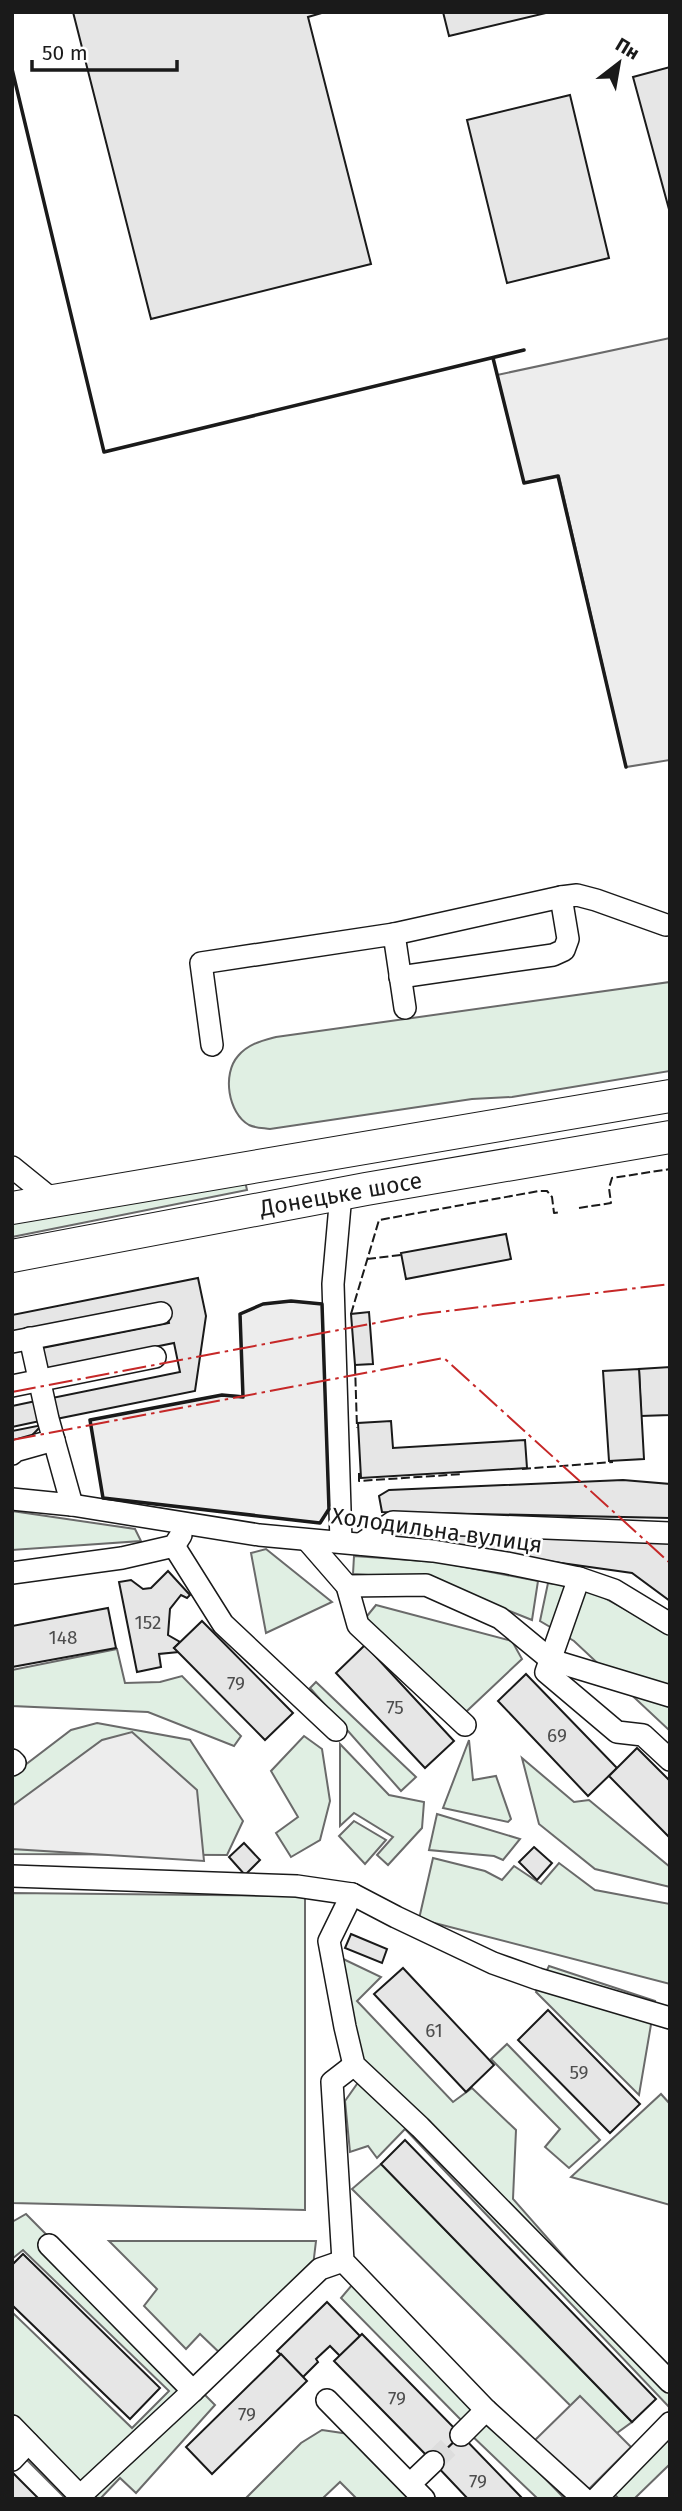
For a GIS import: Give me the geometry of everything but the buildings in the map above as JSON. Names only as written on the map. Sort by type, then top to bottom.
[{"type":"highway","name":"Донецьке шосе","points":[[12,1208],[670,1096]]},
{"type":"highway","name":"Донецьке шосе","points":[[12,1256],[341,1194],[670,1137]]},
{"type":"street","points":[[212,1045],[201,963],[394,934],[577,895],[666,925]]},
{"type":"street","points":[[401,977],[553,955],[564,950],[568,939],[561,897]]},
{"type":"street","points":[[394,934],[405,1008]]},
{"type":"street","points":[[12,1167],[54,1201]]},
{"type":"street","points":[[341,1194],[333,1284],[351,1543],[393,1522],[670,1532]]},
{"type":"street","points":[[72,1505],[40,1380],[21,1340],[161,1312]]},
{"type":"street","points":[[12,1386],[155,1357]]},
{"type":"street","points":[[12,1454],[54,1440]]},
{"type":"street","name":"Холодильна вулиця","points":[[12,1499],[72,1505],[307,1540],[433,1551],[495,1561],[579,1578],[614,1590],[670,1624]]},
{"type":"street","points":[[12,1573],[122,1558],[174,1546],[187,1524]]},
{"type":"street","points":[[307,1540],[347,1586],[358,1625],[465,1725]]},
{"type":"street","points":[[174,1546],[223,1624],[336,1730]]},
{"type":"street","points":[[579,1578],[546,1672],[617,1732],[643,1734],[670,1760]]},
{"type":"street","points":[[347,1586],[426,1585],[500,1618],[551,1660],[670,1696]]},
{"type":"street","points":[[12,1760],[15,1763],[12,1765]]},
{"type":"street","points":[[12,1876],[297,1886],[352,1894],[493,1962],[538,1979],[670,2018]]},
{"type":"street","points":[[352,1894],[329,1941],[345,2027],[366,2076],[670,2382]]},
{"type":"street","points":[[366,2076],[332,2082],[343,2261],[486,2410],[584,2499]]},
{"type":"street","points":[[49,2245],[193,2391]]},
{"type":"street","points":[[12,2426],[81,2498],[320,2269],[343,2261]]},
{"type":"street","points":[[327,2400],[417,2492],[433,2462]]},
{"type":"street","points":[[461,2435],[486,2410]]},
{"type":"street","points":[[596,2499],[670,2423]]},
{"type":"street","points":[[12,2460],[29,2443]]},
{"type":"green space","points":[[670,982],[670,1071],[512,1097],[472,1099],[270,1129],[249,1125],[236,1112],[232,1103],[229,1083],[233,1064],[246,1049],[270,1038]]},
{"type":"green space","points":[[245,1181],[247,1190],[12,1237],[12,1220]]},
{"type":"green space","points":[[12,1511],[135,1529],[141,1541],[12,1550]]},
{"type":"green space","points":[[266,1549],[332,1602],[266,1633],[251,1553]]},
{"type":"green space","points":[[354,1556],[439,1562],[538,1581],[532,1620],[429,1579],[353,1574]]},
{"type":"green space","points":[[548,1583],[585,1587],[670,1634],[670,1731],[574,1641],[540,1621]]},
{"type":"green space","points":[[376,1605],[512,1641],[522,1659],[452,1725],[354,1632]]},
{"type":"green space","points":[[117,1649],[125,1683],[160,1682],[182,1676],[241,1736],[234,1746],[148,1712],[12,1706],[12,1670]]},
{"type":"green space","points":[[316,1682],[416,1777],[401,1791],[310,1688]]},
{"type":"green space","points":[[97,1723],[190,1740],[243,1821],[227,1855],[12,1854],[12,1775],[71,1730]]},
{"type":"green space","points":[[304,1736],[322,1749],[330,1801],[320,1840],[291,1857],[276,1833],[298,1817],[271,1771]]},
{"type":"green space","points":[[469,1740],[473,1780],[496,1776],[511,1819],[508,1822],[443,1808]]},
{"type":"green space","points":[[340,1744],[389,1795],[424,1802],[422,1828],[388,1865],[377,1855],[393,1837],[354,1813],[340,1826]]},
{"type":"green space","points":[[522,1758],[574,1802],[589,1800],[670,1867],[670,1887],[595,1869],[539,1824]]},
{"type":"green space","points":[[437,1814],[520,1839],[503,1860],[494,1856],[429,1850]]},
{"type":"green space","points":[[354,1821],[386,1840],[365,1864],[339,1836]]},
{"type":"green space","points":[[433,1858],[485,1871],[502,1880],[514,1866],[541,1884],[559,1863],[595,1890],[670,1904],[670,1984],[419,1919]]},
{"type":"green space","points":[[12,1893],[305,1896],[305,2210],[12,2203]]},
{"type":"green space","points":[[339,1957],[381,1977],[357,2001],[453,2102],[472,2088],[516,2130],[513,2199],[670,2377],[670,2408],[405,2129],[377,2158],[368,2146],[350,2152],[345,2101],[364,2074]]},
{"type":"green space","points":[[549,1966],[655,2001],[639,2095],[536,1992]]},
{"type":"green space","points":[[507,2044],[600,2140],[569,2168],[545,2147],[560,2129],[491,2059]]},
{"type":"green space","points":[[661,2094],[670,2104],[670,2205],[571,2177]]},
{"type":"green space","points":[[381,2164],[632,2422],[606,2441],[352,2189]]},
{"type":"green space","points":[[26,2214],[215,2405],[136,2493],[120,2478],[100,2499],[66,2499],[12,2445],[12,2312],[132,2428],[169,2391],[23,2250],[12,2259],[12,2222]]},
{"type":"green space","points":[[109,2241],[316,2241],[313,2266],[223,2356],[200,2334],[186,2349],[144,2306],[157,2289]]},
{"type":"green space","points":[[352,2285],[478,2407],[464,2423],[341,2298]]},
{"type":"green space","points":[[485,2417],[565,2499],[538,2499],[468,2432]]},
{"type":"green space","points":[[322,2430],[349,2434],[414,2499],[357,2499],[340,2482],[322,2499],[245,2499],[301,2443]]},
{"type":"green space","points":[[670,2438],[670,2464],[634,2499],[619,2499],[613,2493]]},
{"type":"shaded area","points":[[670,338],[670,760],[626,767],[559,476],[524,483],[497,375]]},
{"type":"shaded area","points":[[291,1301],[322,1304],[329,1509],[320,1523],[103,1498],[90,1420],[222,1395],[243,1396],[240,1314],[263,1304]]},
{"type":"shaded area","points":[[132,1732],[197,1790],[204,1861],[12,1849],[12,1806],[102,1740]]},
{"type":"shaded area","points":[[580,2396],[631,2447],[584,2494],[533,2442]]},
{"type":"tunnel","points":[[433,2462],[461,2435]]},
{"type":"fence","points":[[579,1208],[611,1203],[609,1188],[612,1178],[670,1169]]},
{"type":"fence","points":[[351,1314],[379,1220],[539,1191],[547,1191],[552,1197],[554,1213],[561,1212]]},
{"type":"fence","points":[[367,1259],[401,1255]]},
{"type":"fence","points":[[355,1365],[357,1428]]},
{"type":"fence","points":[[522,1469],[613,1462]]},
{"type":"fence","points":[[359,1473],[359,1481],[463,1474]]},
{"type":"wall","points":[[12,69],[104,452],[524,350]]},
{"type":"wall","points":[[493,358],[524,483],[558,476],[626,767]]},
{"type":"wall","points":[[291,1301],[322,1304],[329,1509],[320,1523],[103,1498],[90,1420],[222,1395],[243,1397],[240,1314],[263,1304],[291,1301]]},
{"type":"power","points":[[12,1392],[423,1314],[670,1284]]},
{"type":"power","points":[[12,1440],[444,1358],[670,1563]]}]
